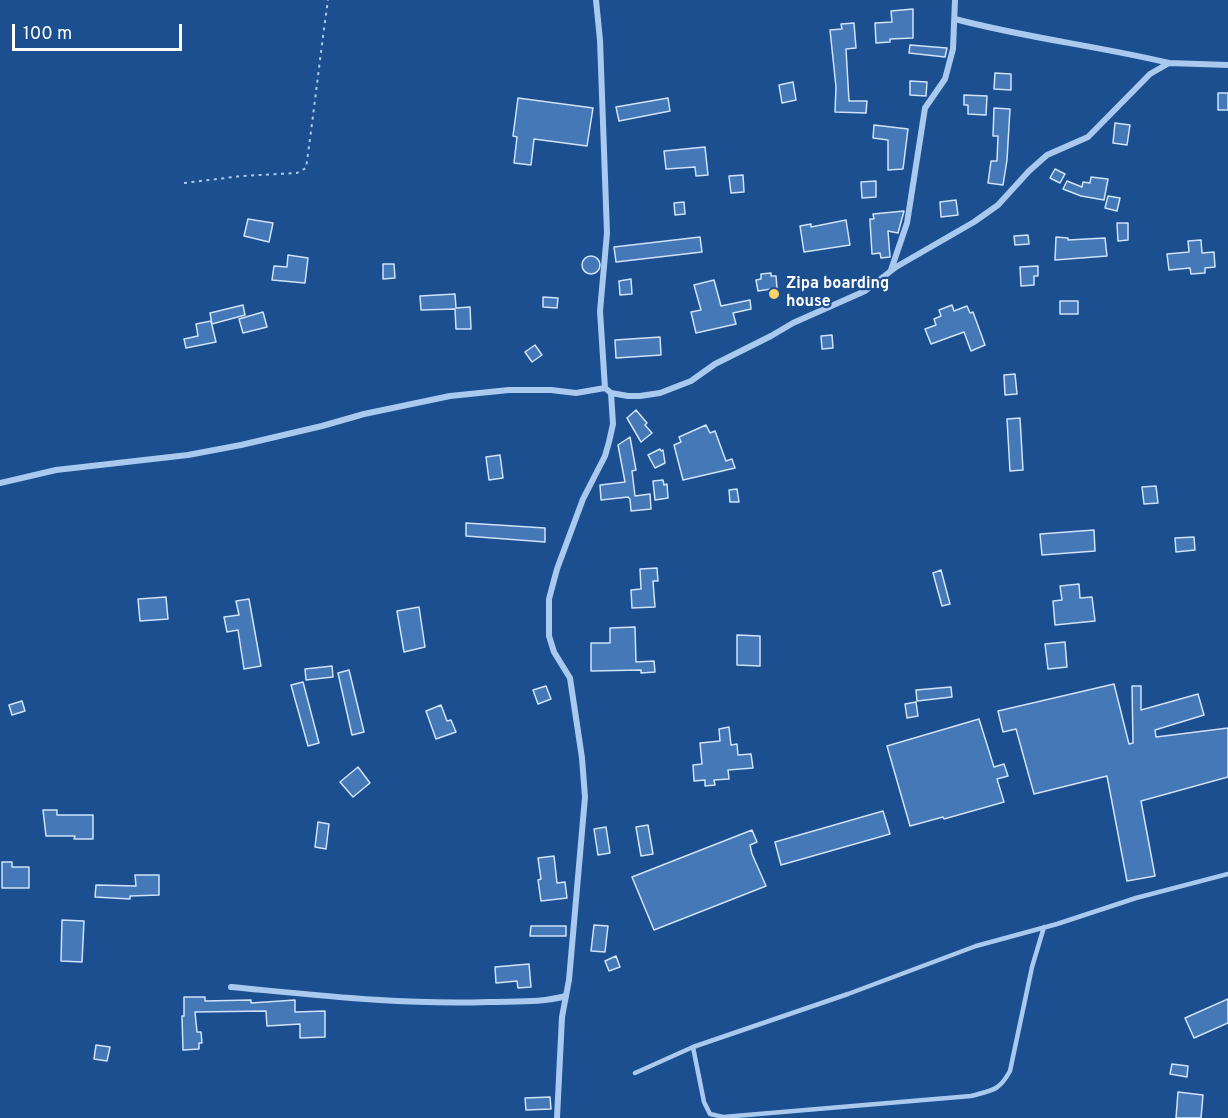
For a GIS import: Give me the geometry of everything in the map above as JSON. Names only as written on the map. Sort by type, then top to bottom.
[{"type":"street","points":[[596,0],[600,40],[608,233],[600,311],[605,388],[611,393],[640,396],[660,393],[691,381],[715,364],[793,323],[865,291],[891,271],[990,211],[1047,155],[1088,137],[1150,74],[1169,63]]},
{"type":"street","points":[[891,271],[907,223],[926,108],[945,79],[954,49],[955,0]]},
{"type":"street","points":[[955,19],[993,29],[1169,63],[1228,65]]},
{"type":"street","points":[[0,483],[56,470],[176,456],[230,447],[313,429],[374,411],[450,396],[509,390],[551,390],[576,393],[605,388]]},
{"type":"street","points":[[557,1118],[562,1017],[585,797],[582,758],[570,678],[554,652],[549,636],[548,608],[557,569],[571,529],[605,456],[612,424],[611,393]]},
{"type":"street","points":[[231,987],[383,1000],[458,1003],[547,1001],[566,996]]},
{"type":"lane","points":[[635,1073],[693,1047],[848,994],[976,946],[1228,873]]},
{"type":"lane","points":[[693,1047],[704,1102],[710,1114],[723,1117],[971,1096],[992,1090],[1003,1084],[1010,1071],[1032,967],[1044,927]]},
{"type":"path","points":[[184,183],[242,176],[297,173],[306,168],[328,0]]},
{"type":"building","points":[[913,9],[913,38],[890,39],[890,42],[876,43],[875,23],[892,22],[891,11]]},
{"type":"building","points":[[854,23],[856,48],[846,49],[849,101],[867,101],[866,113],[835,112],[836,87],[830,30],[842,29],[841,24]]},
{"type":"building","points":[[910,45],[947,48],[945,57],[909,53]]},
{"type":"building","points":[[995,73],[1011,74],[1011,90],[994,89]]},
{"type":"building","points":[[910,81],[927,82],[926,96],[910,95]]},
{"type":"building","points":[[793,82],[796,100],[782,103],[779,85]]},
{"type":"building","points":[[1218,93],[1228,93],[1228,110],[1218,110]]},
{"type":"building","points":[[964,95],[987,96],[986,115],[968,114],[968,105],[964,105]]},
{"type":"building","points":[[518,98],[593,108],[587,146],[534,139],[531,165],[514,163],[517,137],[513,136]]},
{"type":"building","points":[[668,98],[670,111],[619,121],[616,107]]},
{"type":"building","points":[[994,108],[1010,109],[1003,185],[988,183],[991,161],[997,161],[998,136],[993,136]]},
{"type":"building","points":[[1115,123],[1130,125],[1127,145],[1113,143]]},
{"type":"building","points":[[874,125],[908,129],[903,169],[888,170],[888,140],[873,138]]},
{"type":"building","points":[[705,147],[708,175],[696,176],[695,167],[666,169],[664,151]]},
{"type":"building","points":[[1055,169],[1065,174],[1060,183],[1050,178]]},
{"type":"building","points":[[743,175],[744,192],[731,193],[729,176]]},
{"type":"building","points":[[1091,177],[1108,179],[1104,200],[1081,196],[1063,189],[1067,181],[1082,187],[1083,182],[1090,183]]},
{"type":"building","points":[[876,181],[876,197],[862,198],[861,182]]},
{"type":"building","points":[[1108,196],[1120,198],[1117,211],[1105,208]]},
{"type":"building","points":[[956,200],[958,215],[941,217],[940,202]]},
{"type":"building","points":[[684,202],[685,214],[675,215],[674,203]]},
{"type":"building","points":[[904,211],[898,233],[888,231],[890,257],[881,258],[880,253],[872,254],[870,219],[874,219],[873,214]]},
{"type":"building","points":[[248,219],[273,223],[269,242],[244,236]]},
{"type":"building","points":[[846,220],[850,245],[804,252],[800,226],[811,224],[811,227]]},
{"type":"building","points":[[1117,223],[1128,223],[1128,240],[1118,241]]},
{"type":"building","points":[[1028,235],[1029,244],[1015,245],[1014,236]]},
{"type":"building","points":[[700,237],[702,252],[616,262],[614,247]]},
{"type":"building","points":[[1056,237],[1068,238],[1068,240],[1105,238],[1107,256],[1055,260]]},
{"type":"building","points":[[1201,240],[1202,253],[1214,252],[1215,267],[1205,268],[1205,273],[1191,274],[1190,268],[1169,270],[1167,254],[1189,252],[1188,241]]},
{"type":"building","points":[[288,255],[308,258],[305,283],[272,280],[274,266],[287,267]]},
{"type":"building","points":[[591,256],[597,259],[600,265],[597,271],[591,274],[585,271],[582,265],[585,259]]},
{"type":"building","points":[[383,264],[394,264],[395,278],[383,279]]},
{"type":"building","points":[[1038,266],[1038,276],[1034,276],[1034,285],[1021,286],[1020,267]]},
{"type":"building","points":[[771,273],[771,276],[776,276],[777,288],[758,291],[756,280],[761,279],[761,274]]},
{"type":"building","points":[[631,279],[632,294],[620,295],[619,281]]},
{"type":"building","points":[[714,280],[721,306],[750,300],[751,309],[733,313],[736,324],[696,333],[691,312],[701,310],[694,285]]},
{"type":"building","points":[[455,294],[456,308],[470,307],[471,329],[456,329],[455,309],[421,310],[420,296]]},
{"type":"building","points":[[543,297],[558,298],[557,308],[543,307]]},
{"type":"building","points":[[1060,301],[1078,301],[1078,314],[1060,314]]},
{"type":"building","points":[[243,305],[245,315],[212,324],[210,313]]},
{"type":"building","points":[[952,305],[954,311],[967,306],[970,313],[973,312],[985,345],[971,351],[964,332],[931,344],[925,329],[936,325],[934,319],[941,316],[939,310]]},
{"type":"building","points":[[263,312],[267,327],[243,333],[239,319]]},
{"type":"building","points":[[211,321],[216,342],[186,348],[184,339],[198,336],[196,324]]},
{"type":"building","points":[[832,335],[833,348],[822,349],[821,336]]},
{"type":"building","points":[[660,337],[661,355],[616,358],[615,340]]},
{"type":"building","points":[[535,345],[542,355],[532,362],[525,352]]},
{"type":"building","points":[[1015,374],[1017,394],[1005,395],[1004,375]]},
{"type":"building","points":[[636,410],[652,433],[641,442],[627,418]]},
{"type":"building","points":[[1020,418],[1023,470],[1010,471],[1007,419]]},
{"type":"building","points":[[706,425],[710,433],[715,431],[726,461],[732,459],[735,468],[683,480],[674,445],[681,442],[679,437]]},
{"type":"building","points":[[630,437],[636,470],[632,471],[635,496],[650,494],[651,509],[631,511],[628,497],[601,500],[600,485],[625,482],[618,445]]},
{"type":"building","points":[[660,449],[663,450],[665,463],[655,468],[648,455]]},
{"type":"building","points":[[500,455],[503,478],[489,480],[486,457]]},
{"type":"building","points":[[663,480],[664,485],[667,484],[668,498],[655,500],[653,481]]},
{"type":"building","points":[[1156,486],[1158,503],[1144,504],[1142,487]]},
{"type":"building","points":[[737,489],[739,502],[730,502],[729,490]]},
{"type":"building","points":[[466,523],[545,528],[545,542],[466,536]]},
{"type":"building","points":[[1094,530],[1095,551],[1042,555],[1040,534]]},
{"type":"building","points":[[1194,537],[1195,550],[1176,552],[1175,538]]},
{"type":"building","points":[[657,568],[658,581],[653,581],[655,607],[632,608],[631,590],[641,589],[640,569]]},
{"type":"building","points":[[941,570],[950,604],[942,606],[933,573]]},
{"type":"building","points":[[1079,584],[1080,598],[1092,597],[1095,621],[1055,625],[1053,601],[1062,600],[1060,586]]},
{"type":"building","points":[[166,597],[168,619],[140,621],[138,599]]},
{"type":"building","points":[[249,599],[261,666],[244,669],[238,630],[227,632],[224,617],[239,615],[236,601]]},
{"type":"building","points":[[419,607],[425,647],[404,652],[397,611]]},
{"type":"building","points":[[635,627],[636,662],[654,661],[655,672],[591,671],[591,643],[610,643],[610,628]]},
{"type":"building","points":[[737,635],[760,636],[760,666],[737,665]]},
{"type":"building","points":[[1065,642],[1067,667],[1048,669],[1045,644]]},
{"type":"building","points":[[332,666],[333,677],[306,680],[305,669]]},
{"type":"building","points":[[349,670],[364,732],[352,735],[338,673]]},
{"type":"building","points":[[303,682],[319,743],[308,746],[291,685]]},
{"type":"building","points":[[1114,684],[1129,744],[1133,743],[1132,686],[1141,686],[1141,710],[1198,694],[1204,715],[1155,730],[1156,737],[1228,728],[1228,777],[1141,801],[1155,876],[1127,881],[1107,776],[1034,794],[1016,729],[1003,732],[998,711]]},
{"type":"building","points":[[546,686],[551,699],[538,704],[533,690]]},
{"type":"building","points":[[951,687],[952,697],[917,701],[916,690]]},
{"type":"building","points":[[22,701],[25,711],[12,715],[9,705]]},
{"type":"building","points":[[916,702],[918,716],[907,718],[905,704]]},
{"type":"building","points":[[441,705],[447,721],[451,720],[456,732],[436,739],[426,711]]},
{"type":"building","points":[[979,719],[994,767],[1004,764],[1008,776],[997,779],[1004,802],[910,826],[887,746]]},
{"type":"building","points":[[729,727],[731,745],[737,744],[738,755],[751,754],[753,768],[728,770],[729,779],[714,780],[715,785],[705,786],[705,780],[694,781],[693,765],[702,764],[700,743],[720,741],[719,729]]},
{"type":"building","points":[[358,767],[370,783],[353,797],[340,782]]},
{"type":"building","points":[[43,810],[57,810],[57,815],[93,815],[93,839],[74,839],[75,836],[46,836]]},
{"type":"building","points":[[883,811],[890,834],[781,865],[775,842]]},
{"type":"building","points":[[318,822],[329,824],[326,849],[315,847]]},
{"type":"building","points":[[648,825],[653,854],[641,856],[636,827]]},
{"type":"building","points":[[606,827],[610,853],[598,855],[594,829]]},
{"type":"building","points":[[752,830],[757,842],[750,845],[752,854],[766,886],[654,930],[632,877]]},
{"type":"building","points":[[554,856],[557,883],[565,882],[567,898],[541,901],[538,858]]},
{"type":"building","points":[[2,862],[12,862],[12,867],[29,867],[29,888],[2,888]]},
{"type":"building","points":[[135,875],[159,875],[159,895],[130,896],[130,899],[95,897],[96,885],[136,886]]},
{"type":"building","points":[[62,920],[84,921],[82,962],[61,961]]},
{"type":"building","points":[[594,925],[608,926],[605,952],[591,951]]},
{"type":"building","points":[[531,926],[566,926],[566,936],[530,936]]},
{"type":"building","points":[[616,956],[620,967],[609,971],[605,961]]},
{"type":"building","points":[[529,964],[531,987],[518,988],[517,981],[496,983],[495,967]]},
{"type":"building","points":[[184,997],[205,997],[205,1001],[251,1000],[251,1003],[295,1000],[295,1012],[325,1011],[325,1037],[300,1038],[300,1024],[267,1026],[266,1011],[195,1012],[197,1032],[201,1032],[202,1043],[199,1043],[199,1049],[183,1050]]},
{"type":"building","points":[[1228,999],[1228,1023],[1194,1038],[1185,1018]]},
{"type":"building","points":[[96,1045],[110,1047],[107,1061],[94,1059]]},
{"type":"building","points":[[1172,1064],[1188,1066],[1187,1077],[1170,1074]]},
{"type":"building","points":[[1178,1092],[1203,1095],[1201,1118],[1176,1118]]},
{"type":"building","points":[[550,1097],[551,1109],[526,1110],[525,1098]]},
{"type":"place","name":"Zipa boarding house","points":[[774,294]]}]
